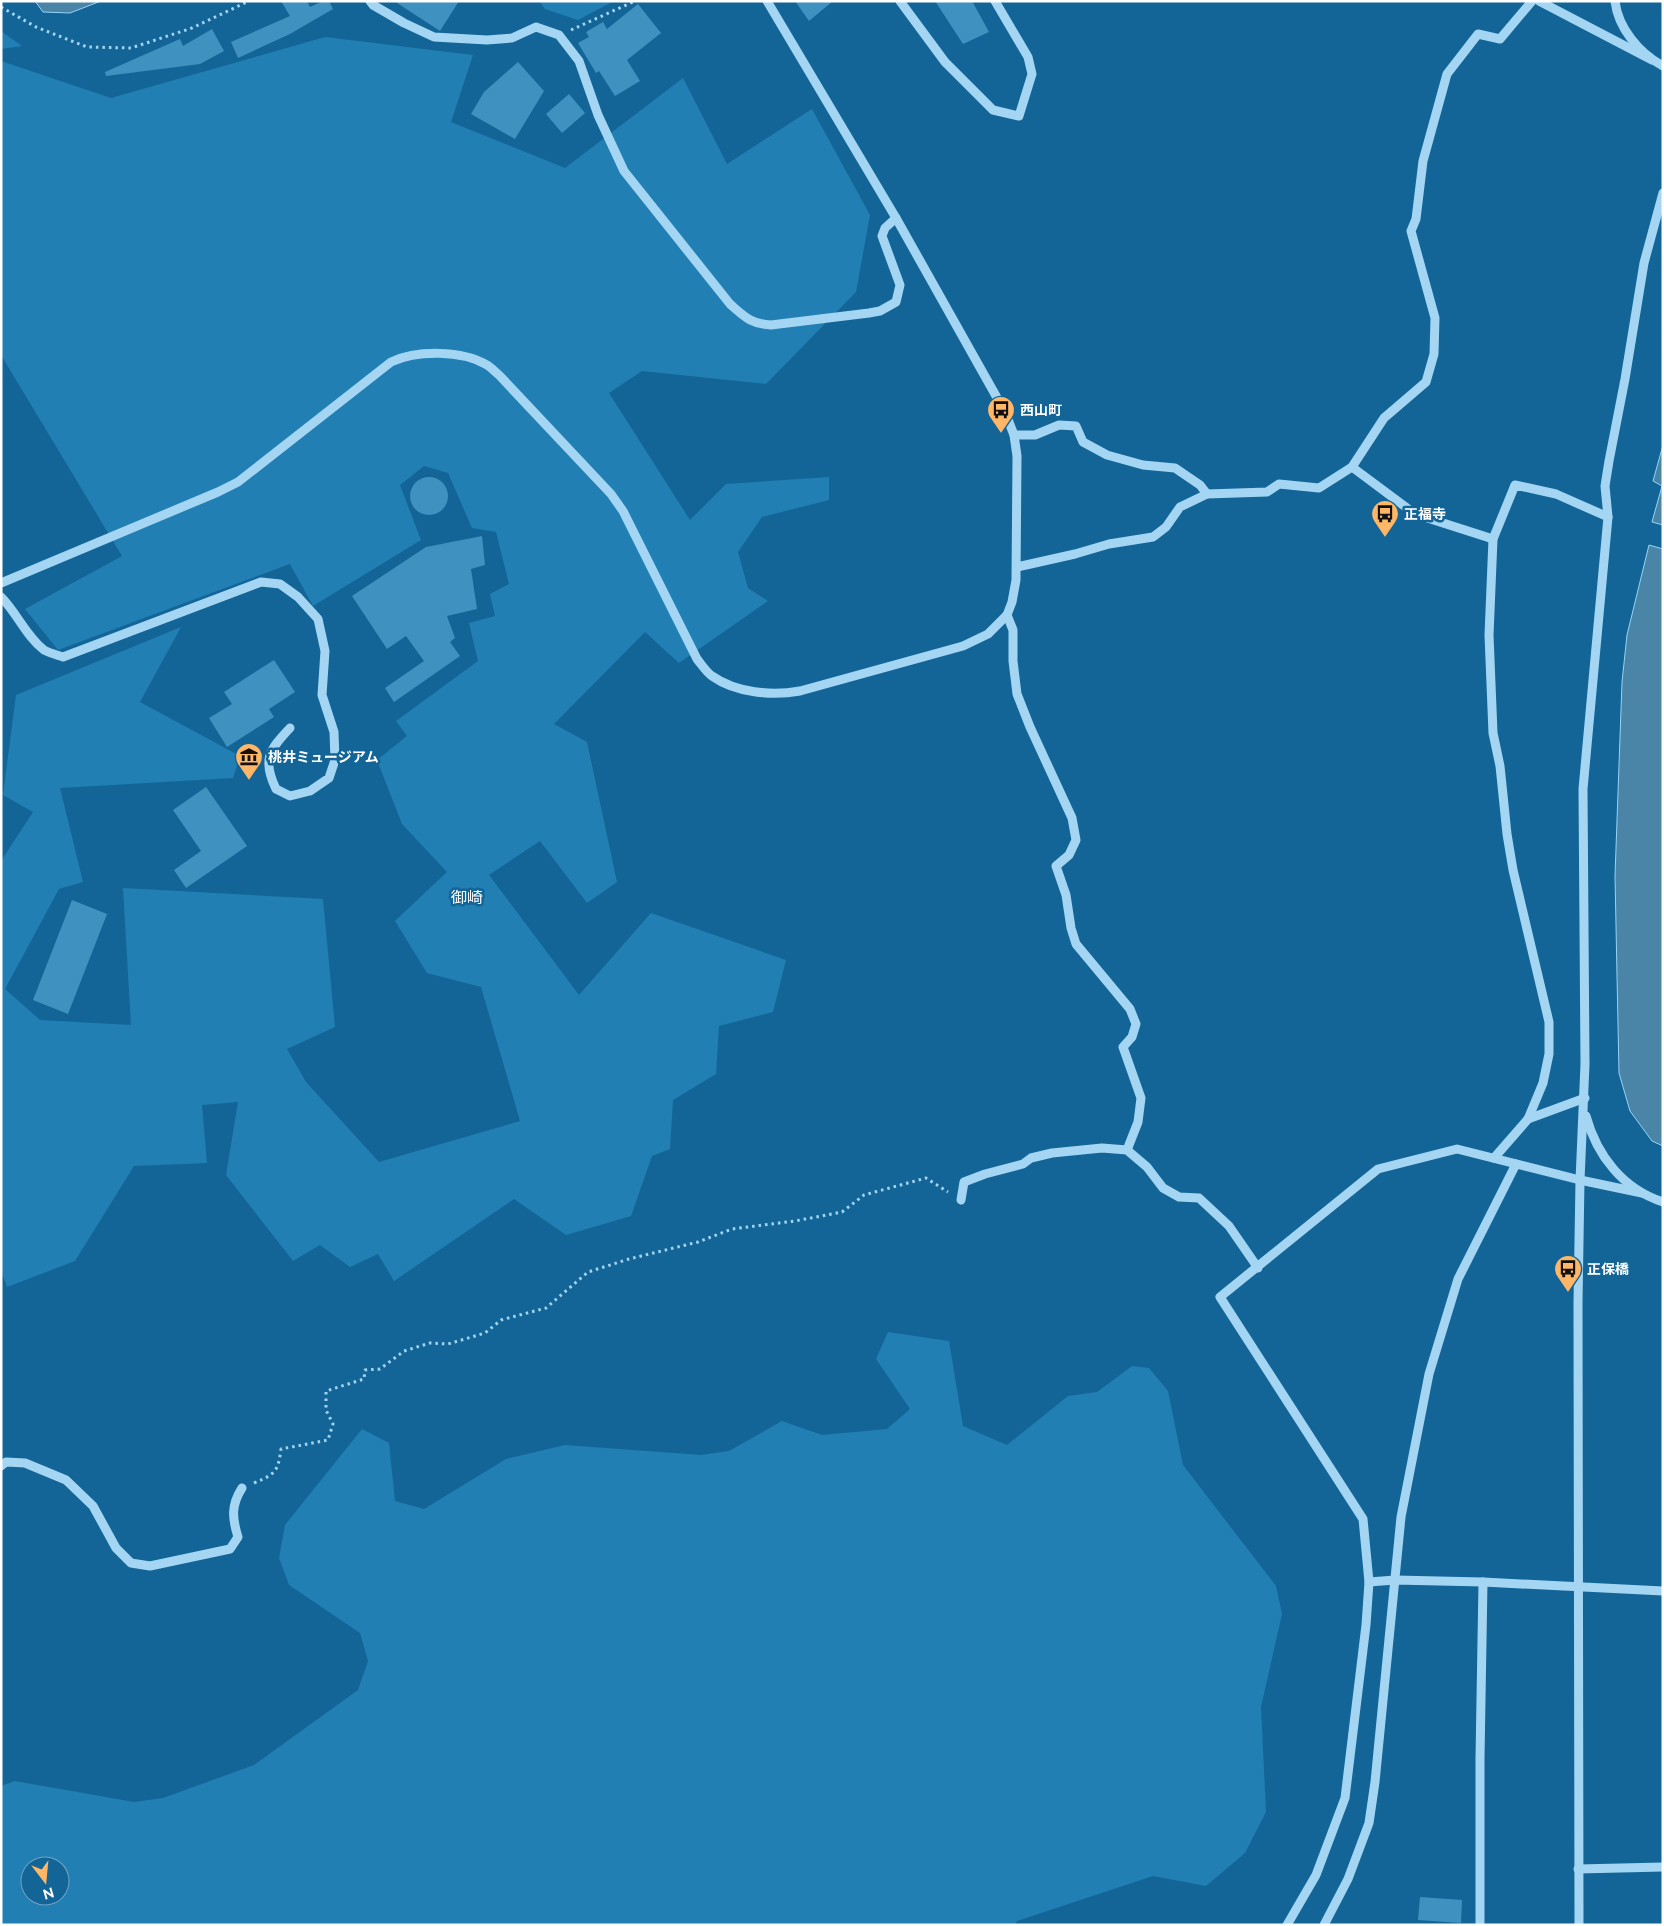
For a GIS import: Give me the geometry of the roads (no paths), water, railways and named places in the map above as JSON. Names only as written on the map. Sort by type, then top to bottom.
[{"type":"street","points":[[370,1],[373,5],[404,23],[434,38],[487,40],[512,38],[536,27],[559,35],[579,61],[598,115],[624,171],[730,304],[746,319],[760,324],[771,325],[869,313],[888,307],[896,302],[900,284],[882,236],[885,228],[896,218]]},
{"type":"street","points":[[1,583],[238,482],[391,362],[411,355],[432,353],[466,358],[487,365],[499,375],[610,494],[622,511],[697,659],[711,676],[724,683],[768,693],[788,694],[963,646],[988,634],[1007,615],[1015,592],[1017,567],[1017,456],[1014,435],[1006,412],[896,218],[767,1]]},
{"type":"street","points":[[900,1],[945,62],[993,110],[1019,116],[1032,74],[1028,57],[995,1]]},
{"type":"street","points":[[1017,567],[1109,544],[1153,537],[1166,527],[1180,507],[1207,494],[1267,492],[1279,484],[1319,488],[1352,467],[1384,418],[1426,382],[1434,354],[1435,318],[1411,231],[1416,219],[1422,161],[1447,74],[1478,34],[1500,38],[1532,1]]},
{"type":"street","points":[[1539,1],[1663,66]]},
{"type":"street","points":[[1614,1],[1616,12],[1627,34],[1652,60]]},
{"type":"street","points":[[1663,194],[1644,263],[1605,486],[1608,517],[1583,789],[1586,1116],[1591,1132],[1606,1159],[1626,1182],[1642,1193],[1663,1202]]},
{"type":"street","points":[[1014,435],[1035,435],[1059,425],[1076,426],[1083,442],[1107,455],[1143,465],[1174,468],[1200,485],[1207,494]]},
{"type":"street","points":[[1352,467],[1415,514],[1493,539]]},
{"type":"street","points":[[1494,1158],[1528,1119],[1543,1083],[1549,1054],[1549,1022],[1513,870],[1500,766],[1493,733],[1490,635],[1493,539],[1515,485],[1556,494],[1608,517]]},
{"type":"street","points":[[1,597],[28,633],[45,650],[63,657],[261,582],[280,584],[298,597],[318,619],[325,651],[322,695],[334,732],[336,760],[328,778],[310,791],[290,796],[276,789],[270,779],[268,758],[277,742],[290,728]]},
{"type":"street","points":[[1007,615],[1013,630],[1013,661],[1017,694],[1072,818],[1076,840],[1069,855],[1056,866],[1066,895],[1071,928],[1076,944],[1130,1009],[1136,1024],[1132,1037],[1123,1047],[1141,1098],[1138,1122],[1127,1150]]},
{"type":"street","points":[[1528,1119],[1585,1098]]},
{"type":"street","points":[[1578,1925],[1577,1585],[1580,1180],[1585,1098]]},
{"type":"street","points":[[961,1200],[964,1182],[985,1174],[1023,1164],[1031,1158],[1052,1153],[1094,1149],[1127,1150],[1147,1166],[1163,1188],[1179,1197],[1199,1198],[1229,1226],[1258,1268]]},
{"type":"street","points":[[1287,1925],[1316,1875],[1345,1798],[1366,1625],[1369,1582],[1364,1519],[1220,1297],[1378,1169],[1457,1149],[1580,1180],[1642,1193]]},
{"type":"street","points":[[1324,1925],[1348,1878],[1369,1823],[1375,1782],[1401,1517],[1429,1374],[1458,1280],[1516,1164]]},
{"type":"street","points":[[1,1466],[6,1462],[25,1463],[66,1480],[93,1506],[116,1548],[131,1563],[150,1566],[230,1548],[238,1536],[233,1519],[236,1498],[242,1488]]},
{"type":"street","points":[[1369,1582],[1395,1580],[1483,1582],[1663,1590]]},
{"type":"street","points":[[1480,1925],[1483,1582]]},
{"type":"street","points":[[1578,1869],[1663,1867]]},
{"type":"place","name":"西山町","points":[[1001,434]]},
{"type":"place","name":"正福寺","points":[[1385,538]]},
{"type":"place","name":"桃井ミュージアム","points":[[249,781]]},
{"type":"place","name":"正保橋","points":[[1568,1293]]},
{"type":"district","name":"御崎","points":[[467,897]]}]
